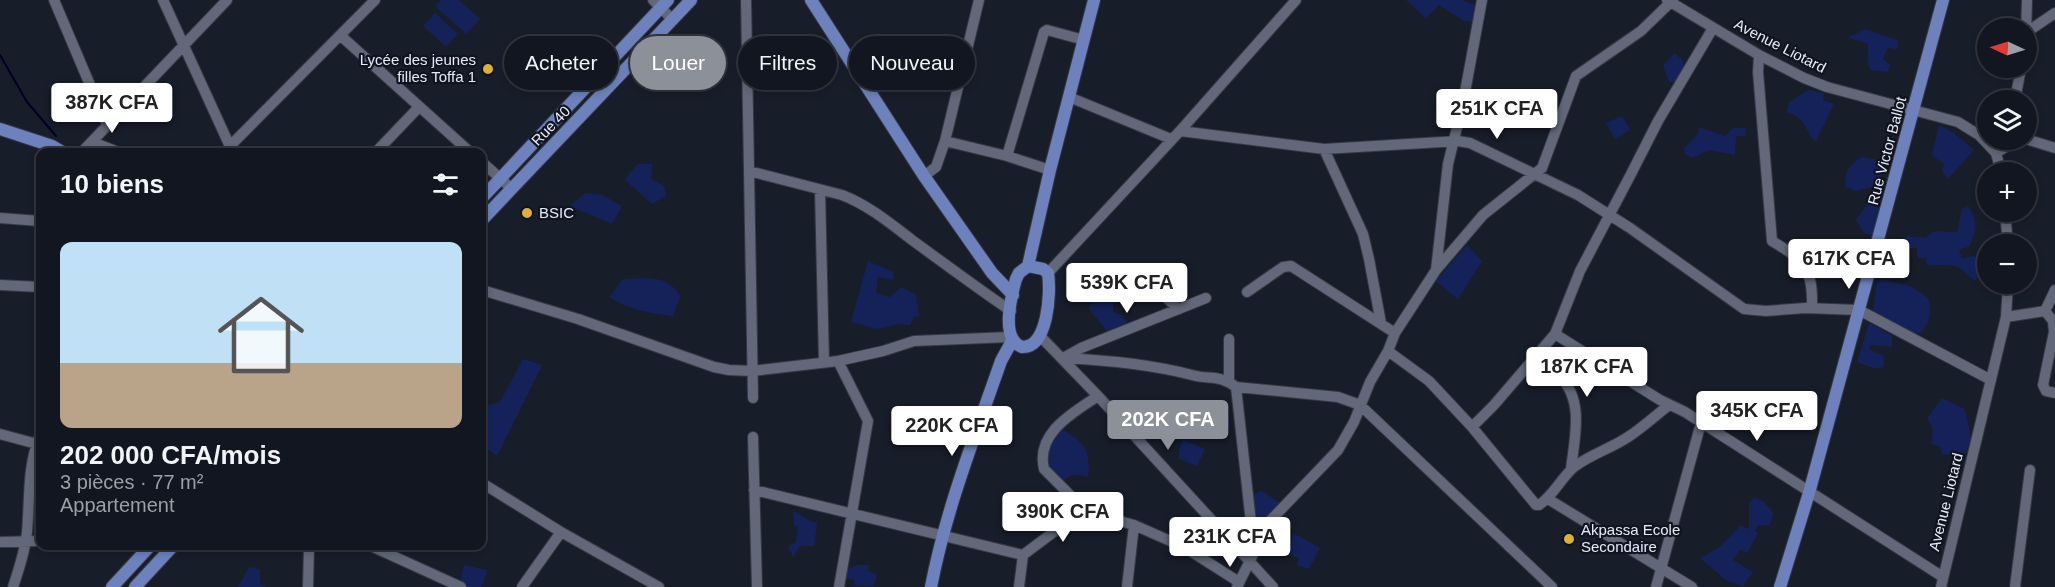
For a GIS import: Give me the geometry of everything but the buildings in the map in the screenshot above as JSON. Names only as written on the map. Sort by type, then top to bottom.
[{"type":"main road","name":"Rue 40","points":[[486,216],[691,0]]},
{"type":"main road","points":[[811,0],[924,176],[998,281],[1013,295]]},
{"type":"main road","points":[[931,587],[942,535],[1001,361],[1011,339],[1013,295],[1019,273],[1028,266],[1094,0]]},
{"type":"main road","name":"Rue Victor Ballot","points":[[1780,587],[1809,493],[1943,0]]},
{"type":"main road","name":"Rue 40","points":[[486,194],[661,3]]},
{"type":"main road","points":[[0,129],[55,148]]},
{"type":"main road","points":[[1011,339],[1017,346],[1027,348],[1041,337],[1044,326],[1049,285],[1048,273],[1043,269],[1028,266]]},
{"type":"main road","points":[[112,587],[146,550]]},
{"type":"main road","points":[[135,587],[169,550]]},
{"type":"street","points":[[54,0],[107,125]]},
{"type":"street","points":[[163,0],[232,148]]},
{"type":"street","points":[[86,148],[227,0]]},
{"type":"street","points":[[233,148],[375,0]]},
{"type":"street","points":[[746,0],[753,398]]},
{"type":"street","points":[[924,176],[932,172],[936,166],[945,141],[979,0]]},
{"type":"street","points":[[1048,273],[1180,131],[1296,0]]},
{"type":"street","points":[[1436,270],[1449,164],[1482,0]]},
{"type":"street","points":[[2026,0],[2026,18]]},
{"type":"street","points":[[1098,396],[1059,423],[1043,455],[1044,469],[1082,507],[1184,546],[1238,584],[1269,522],[1292,496],[1334,456],[1354,422],[1370,382],[1388,351],[1395,333],[1436,270],[1483,215],[1542,168],[1576,76],[1641,31],[1670,1]]},
{"type":"street","name":"Avenue Liotard","points":[[1670,1],[1759,55],[1827,87],[1958,122],[1979,135],[1996,153]]},
{"type":"street","points":[[661,3],[673,20]]},
{"type":"street","points":[[2037,25],[2055,13]]},
{"type":"street","points":[[1472,427],[1555,334],[1580,271],[1658,122],[1713,28]]},
{"type":"street","points":[[1007,156],[1044,32],[1047,30],[1084,40]]},
{"type":"street","points":[[341,36],[465,148]]},
{"type":"street","points":[[1759,55],[1758,72],[1772,240],[1801,260],[1812,282],[1812,308]]},
{"type":"street","points":[[1069,97],[1171,139]]},
{"type":"street","points":[[380,148],[419,107]]},
{"type":"street","points":[[1180,131],[1324,149],[1470,143],[1578,195],[1630,228],[1744,309],[1766,311],[1812,308],[1859,310],[1991,380]]},
{"type":"street","points":[[945,141],[1007,156],[1050,170]]},
{"type":"street","points":[[92,142],[108,148]]},
{"type":"street","points":[[2037,142],[2055,148]]},
{"type":"street","points":[[1324,149],[1363,234],[1370,259],[1381,323]]},
{"type":"street","points":[[1997,150],[1998,162]]},
{"type":"street","points":[[1996,153],[2001,150]]},
{"type":"street","points":[[486,166],[512,189]]},
{"type":"street","points":[[749,171],[850,198],[881,216],[940,259],[963,279],[1011,311]]},
{"type":"street","points":[[820,190],[824,362]]},
{"type":"street","points":[[0,218],[36,221]]},
{"type":"street","points":[[1247,292],[1283,267],[1291,266],[1395,333]]},
{"type":"street","points":[[0,285],[36,287]]},
{"type":"street","points":[[1152,286],[1179,309]]},
{"type":"street","points":[[2044,311],[2055,290]]},
{"type":"street","points":[[486,291],[578,319],[714,367],[729,370],[752,371],[838,361],[914,341],[1011,339]]},
{"type":"street","name":"Avenue Liotard","points":[[1942,582],[2006,317],[2007,294]]},
{"type":"street","points":[[1062,358],[1081,348],[1206,298]]},
{"type":"street","points":[[2006,317],[2044,311]]},
{"type":"street","points":[[2044,311],[2053,321],[2054,332],[2043,385],[2046,391],[2055,393]]},
{"type":"street","points":[[1555,334],[1701,423],[1942,582]]},
{"type":"street","points":[[1041,337],[1251,556],[1273,587]]},
{"type":"street","points":[[1229,339],[1251,556]]},
{"type":"street","points":[[1388,351],[1429,381],[1472,427],[1533,503],[1539,505],[1548,499],[1571,470],[1592,454],[1609,448],[1628,437],[1669,405]]},
{"type":"street","points":[[1062,358],[1102,360],[1172,369],[1194,376],[1218,377],[1233,385],[1338,397],[1360,405],[1552,587]]},
{"type":"street","points":[[1532,358],[1563,379],[1574,402],[1576,432],[1571,470]]},
{"type":"street","points":[[838,361],[868,421],[839,587]]},
{"type":"street","points":[[1656,587],[1701,423]]},
{"type":"street","points":[[0,434],[36,439]]},
{"type":"street","points":[[753,437],[756,587]]},
{"type":"street","points":[[13,587],[26,541],[30,472],[36,450]]},
{"type":"street","points":[[2015,587],[2030,470]]},
{"type":"street","points":[[486,485],[561,532],[659,587]]},
{"type":"street","points":[[754,490],[1023,555]]},
{"type":"street","points":[[1548,499],[1692,587]]},
{"type":"street","points":[[1018,587],[1023,555],[1082,507]]},
{"type":"street","points":[[1127,587],[1134,525]]},
{"type":"street","points":[[522,587],[561,532]]},
{"type":"street","points":[[0,542],[36,541]]},
{"type":"street","points":[[308,587],[309,550]]},
{"type":"street","points":[[380,550],[462,587]]},
{"type":"shaded area","points":[[441,0],[459,0],[480,19],[466,34],[435,6]]},
{"type":"shaded area","points":[[1406,0],[1462,0],[1480,7],[1478,23],[1464,21],[1439,5],[1426,18]]},
{"type":"shaded area","points":[[435,13],[458,34],[446,47],[423,26]]},
{"type":"shaded area","points":[[1866,29],[1899,41],[1897,49],[1888,48],[1883,59],[1890,65],[1888,72],[1870,70],[1868,44],[1848,37]]},
{"type":"shaded area","points":[[1675,53],[1683,61],[1684,70],[1674,82],[1669,82],[1663,65]]},
{"type":"shaded area","points":[[1808,90],[1824,93],[1823,100],[1834,104],[1816,141],[1812,139],[1799,119],[1786,112],[1789,102]]},
{"type":"shaded area","points":[[1622,116],[1630,130],[1615,139],[1606,123]]},
{"type":"shaded area","points":[[1939,125],[1954,133],[1974,150],[1948,179],[1942,171],[1944,164],[1932,155]]},
{"type":"shaded area","points":[[1699,127],[1725,136],[1733,128],[1745,128],[1746,136],[1736,136],[1735,155],[1709,150],[1692,158],[1685,154],[1684,148],[1698,134]]},
{"type":"shaded area","points":[[1862,157],[1886,161],[1875,186],[1856,191],[1846,187],[1846,177],[1851,165]]},
{"type":"shaded area","points":[[637,164],[652,164],[651,179],[664,186],[666,196],[652,204],[625,180]]},
{"type":"shaded area","points":[[585,193],[602,195],[622,206],[612,224],[570,206]]},
{"type":"shaded area","points":[[1868,203],[1884,208],[1876,237],[1863,232],[1856,220]]},
{"type":"shaded area","points":[[1968,206],[1975,221],[1970,246],[1959,250],[1962,259],[1977,257],[1975,281],[1956,267],[1927,265],[1925,258],[1918,258],[1917,248],[1903,248],[1907,236],[1926,238],[1936,232],[1957,232],[1962,209]]},
{"type":"shaded area","points":[[1467,245],[1482,261],[1458,299],[1436,281]]},
{"type":"shaded area","points":[[868,261],[893,272],[894,280],[878,277],[876,293],[890,297],[901,287],[916,295],[919,316],[914,317],[910,325],[899,324],[877,329],[851,322]]},
{"type":"shaded area","points":[[646,278],[665,282],[677,291],[680,296],[673,316],[640,310],[609,297],[623,279]]},
{"type":"shaded area","points":[[1881,279],[1910,286],[1928,298],[1929,316],[1921,333],[1911,332],[1873,312],[1876,285]]},
{"type":"shaded area","points":[[1108,285],[1117,287],[1123,292],[1113,302],[1113,312],[1121,315],[1132,328],[1112,337],[1089,309],[1092,298]]},
{"type":"shaded area","points":[[1869,323],[1892,336],[1892,347],[1870,345],[1869,349],[1883,356],[1884,365],[1881,368],[1873,368],[1857,362]]},
{"type":"shaded area","points":[[523,359],[542,365],[497,456],[486,449],[486,406],[500,402]]},
{"type":"shaded area","points":[[1942,398],[1965,409],[1971,439],[1964,457],[1942,454],[1941,447],[1931,444],[1933,430],[1927,418]]},
{"type":"shaded area","points":[[1185,407],[1195,412],[1229,417],[1230,427],[1211,430],[1207,438],[1182,423],[1168,418],[1168,412]]},
{"type":"shaded area","points":[[1061,429],[1075,438],[1087,453],[1088,477],[1073,475],[1060,484],[1044,469],[1051,444]]},
{"type":"shaded area","points":[[1183,440],[1205,449],[1197,466],[1179,459],[1179,450]]},
{"type":"shaded area","points":[[1261,491],[1284,505],[1252,531],[1247,498]]},
{"type":"shaded area","points":[[1754,497],[1764,502],[1774,514],[1769,526],[1758,525],[1755,531],[1758,533],[1747,553],[1740,550],[1733,560],[1753,572],[1743,586],[1727,581],[1700,558],[1719,548],[1740,526],[1749,529],[1749,504]]},
{"type":"shaded area","points":[[793,511],[817,523],[814,546],[800,546],[793,557],[788,546],[796,542],[798,528],[794,525]]},
{"type":"shaded area","points":[[1293,533],[1320,548],[1309,569],[1297,565],[1299,558],[1286,554]]},
{"type":"shaded area","points":[[464,565],[487,570],[481,587],[462,587],[460,583]]},
{"type":"shaded area","points":[[856,565],[869,565],[868,571],[877,575],[873,587],[854,585],[854,580],[844,578],[846,571]]},
{"type":"shaded area","points":[[249,567],[260,569],[260,584],[266,587],[238,587]]},
{"type":"waterway","points":[[0,55],[27,102],[56,136]]},
{"type":"place","name":"Lycée des jeunes filles Toffa 1","points":[[488,69]]},
{"type":"place","name":"BSIC","points":[[527,213]]},
{"type":"place","name":"Akpassa Ecole Secondaire","points":[[1569,539]]}]
